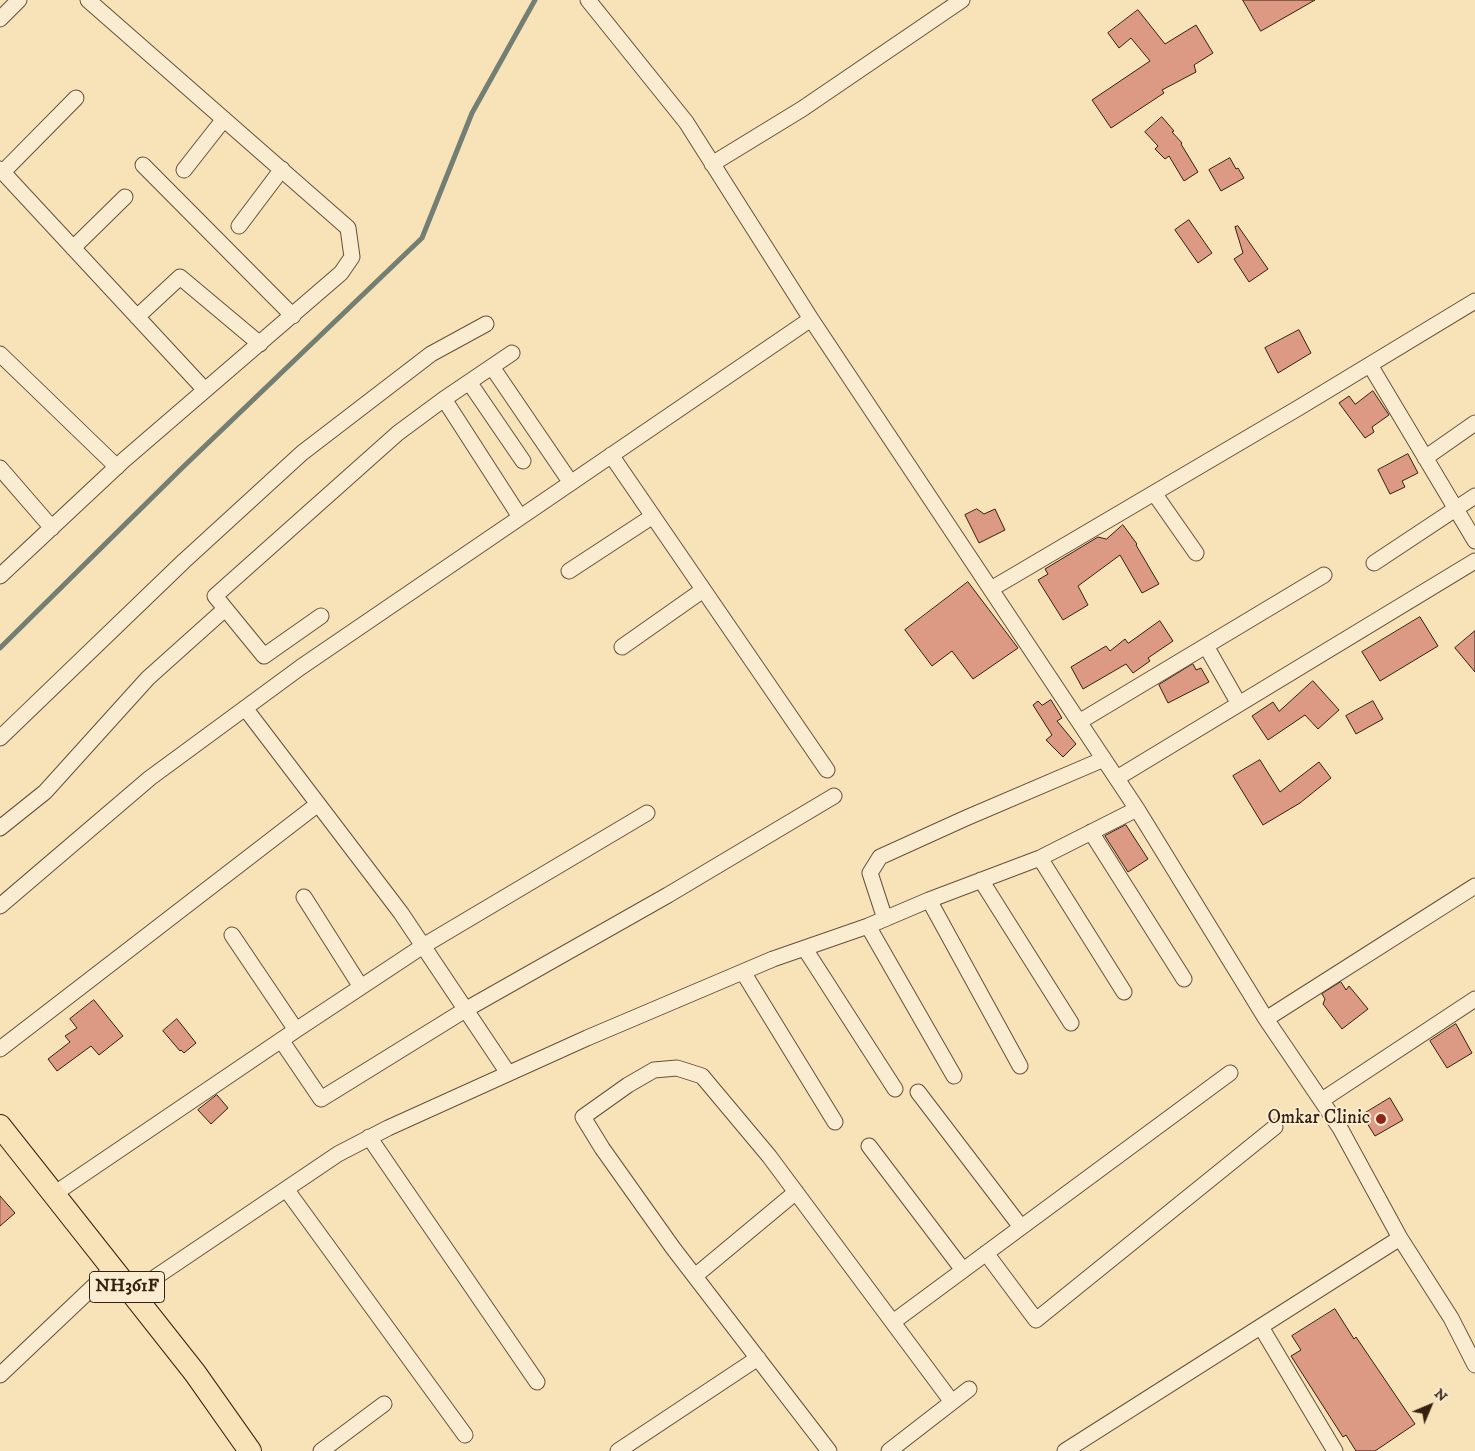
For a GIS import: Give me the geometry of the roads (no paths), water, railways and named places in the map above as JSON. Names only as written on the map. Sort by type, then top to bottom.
[{"type":"highway","name":"NH361F","points":[[0,1126],[195,1373],[250,1451]]},
{"type":"street","points":[[0,19],[19,0]]},
{"type":"street","points":[[0,576],[117,467],[341,273],[352,256],[348,228],[88,0]]},
{"type":"street","points":[[588,0],[686,122],[811,319],[1137,809],[1266,1019],[1340,1128],[1400,1238],[1451,1318],[1475,1364]]},
{"type":"street","points":[[712,164],[802,109],[962,0]]},
{"type":"street","points":[[76,98],[1,170],[205,390]]},
{"type":"street","points":[[184,170],[224,119]]},
{"type":"street","points":[[142,165],[293,316]]},
{"type":"street","points":[[239,226],[282,169]]},
{"type":"street","points":[[73,248],[125,197]]},
{"type":"street","points":[[137,317],[180,277],[260,344]]},
{"type":"street","points":[[990,589],[1475,301]]},
{"type":"street","points":[[0,906],[150,778],[301,667],[811,319]]},
{"type":"street","points":[[0,738],[184,560],[302,453],[431,354],[486,324]]},
{"type":"street","points":[[321,616],[264,656],[215,596],[398,433],[512,353]]},
{"type":"street","points":[[0,354],[117,467]]},
{"type":"street","points":[[1370,365],[1475,541]]},
{"type":"street","points":[[492,366],[571,482]]},
{"type":"street","points":[[469,382],[523,461]]},
{"type":"street","points":[[444,399],[520,517]]},
{"type":"street","points":[[1425,458],[1475,423]]},
{"type":"street","points":[[611,455],[827,770]]},
{"type":"street","points":[[0,468],[52,528]]},
{"type":"street","points":[[1154,493],[1196,553]]},
{"type":"street","points":[[1374,563],[1475,496]]},
{"type":"street","points":[[570,571],[653,516]]},
{"type":"street","points":[[1116,778],[1475,561]]},
{"type":"street","points":[[1079,722],[1324,574]]},
{"type":"street","points":[[622,647],[704,590]]},
{"type":"street","points":[[0,828],[45,792],[148,678],[225,609]]},
{"type":"street","points":[[1206,646],[1239,704]]},
{"type":"street","points":[[245,708],[401,913],[508,1073]]},
{"type":"street","points":[[885,919],[870,873],[880,856],[1104,759]]},
{"type":"street","points":[[282,1040],[321,1099],[466,1010],[668,895],[834,796]]},
{"type":"street","points":[[0,1049],[318,804]]},
{"type":"street","points":[[132,1293],[338,1154],[369,1137],[587,1038],[773,959],[868,926],[929,900],[1040,858],[1137,809]]},
{"type":"street","points":[[54,1194],[423,946],[647,813]]},
{"type":"street","points":[[1091,832],[1184,979]]},
{"type":"street","points":[[1040,858],[1124,992]]},
{"type":"street","points":[[982,880],[1071,1023]]},
{"type":"street","points":[[1266,1019],[1475,886]]},
{"type":"street","points":[[304,897],[361,987]]},
{"type":"street","points":[[929,900],[1020,1066]]},
{"type":"street","points":[[868,926],[954,1076]]},
{"type":"street","points":[[232,935],[296,1030]]},
{"type":"street","points":[[805,949],[895,1089]]},
{"type":"street","points":[[743,972],[834,1122]]},
{"type":"street","points":[[1322,1100],[1475,999]]},
{"type":"street","points":[[829,1451],[695,1276],[602,1148],[582,1117],[628,1085],[654,1070],[677,1068],[702,1076],[796,1192],[952,1402]]},
{"type":"street","points":[[893,1322],[1230,1073]]},
{"type":"street","points":[[918,1092],[1021,1227]]},
{"type":"street","points":[[986,1253],[1036,1320],[1275,1127]]},
{"type":"street","points":[[369,1137],[537,1382]]},
{"type":"street","points":[[869,1146],[963,1270]]},
{"type":"street","points":[[286,1189],[465,1435]]},
{"type":"street","points":[[695,1276],[796,1192]]},
{"type":"street","points":[[1065,1451],[1400,1238]]},
{"type":"street","points":[[0,1376],[113,1268]]},
{"type":"street","points":[[1261,1327],[1335,1451]]},
{"type":"street","points":[[618,1451],[758,1358]]},
{"type":"street","points":[[889,1451],[969,1389]]},
{"type":"street","points":[[321,1451],[384,1404]]},
{"type":"waterway","points":[[0,648],[181,469],[422,238],[472,113],[535,0]]},
{"type":"place","name":"Omkar Clinic","points":[[1381,1119]]}]
